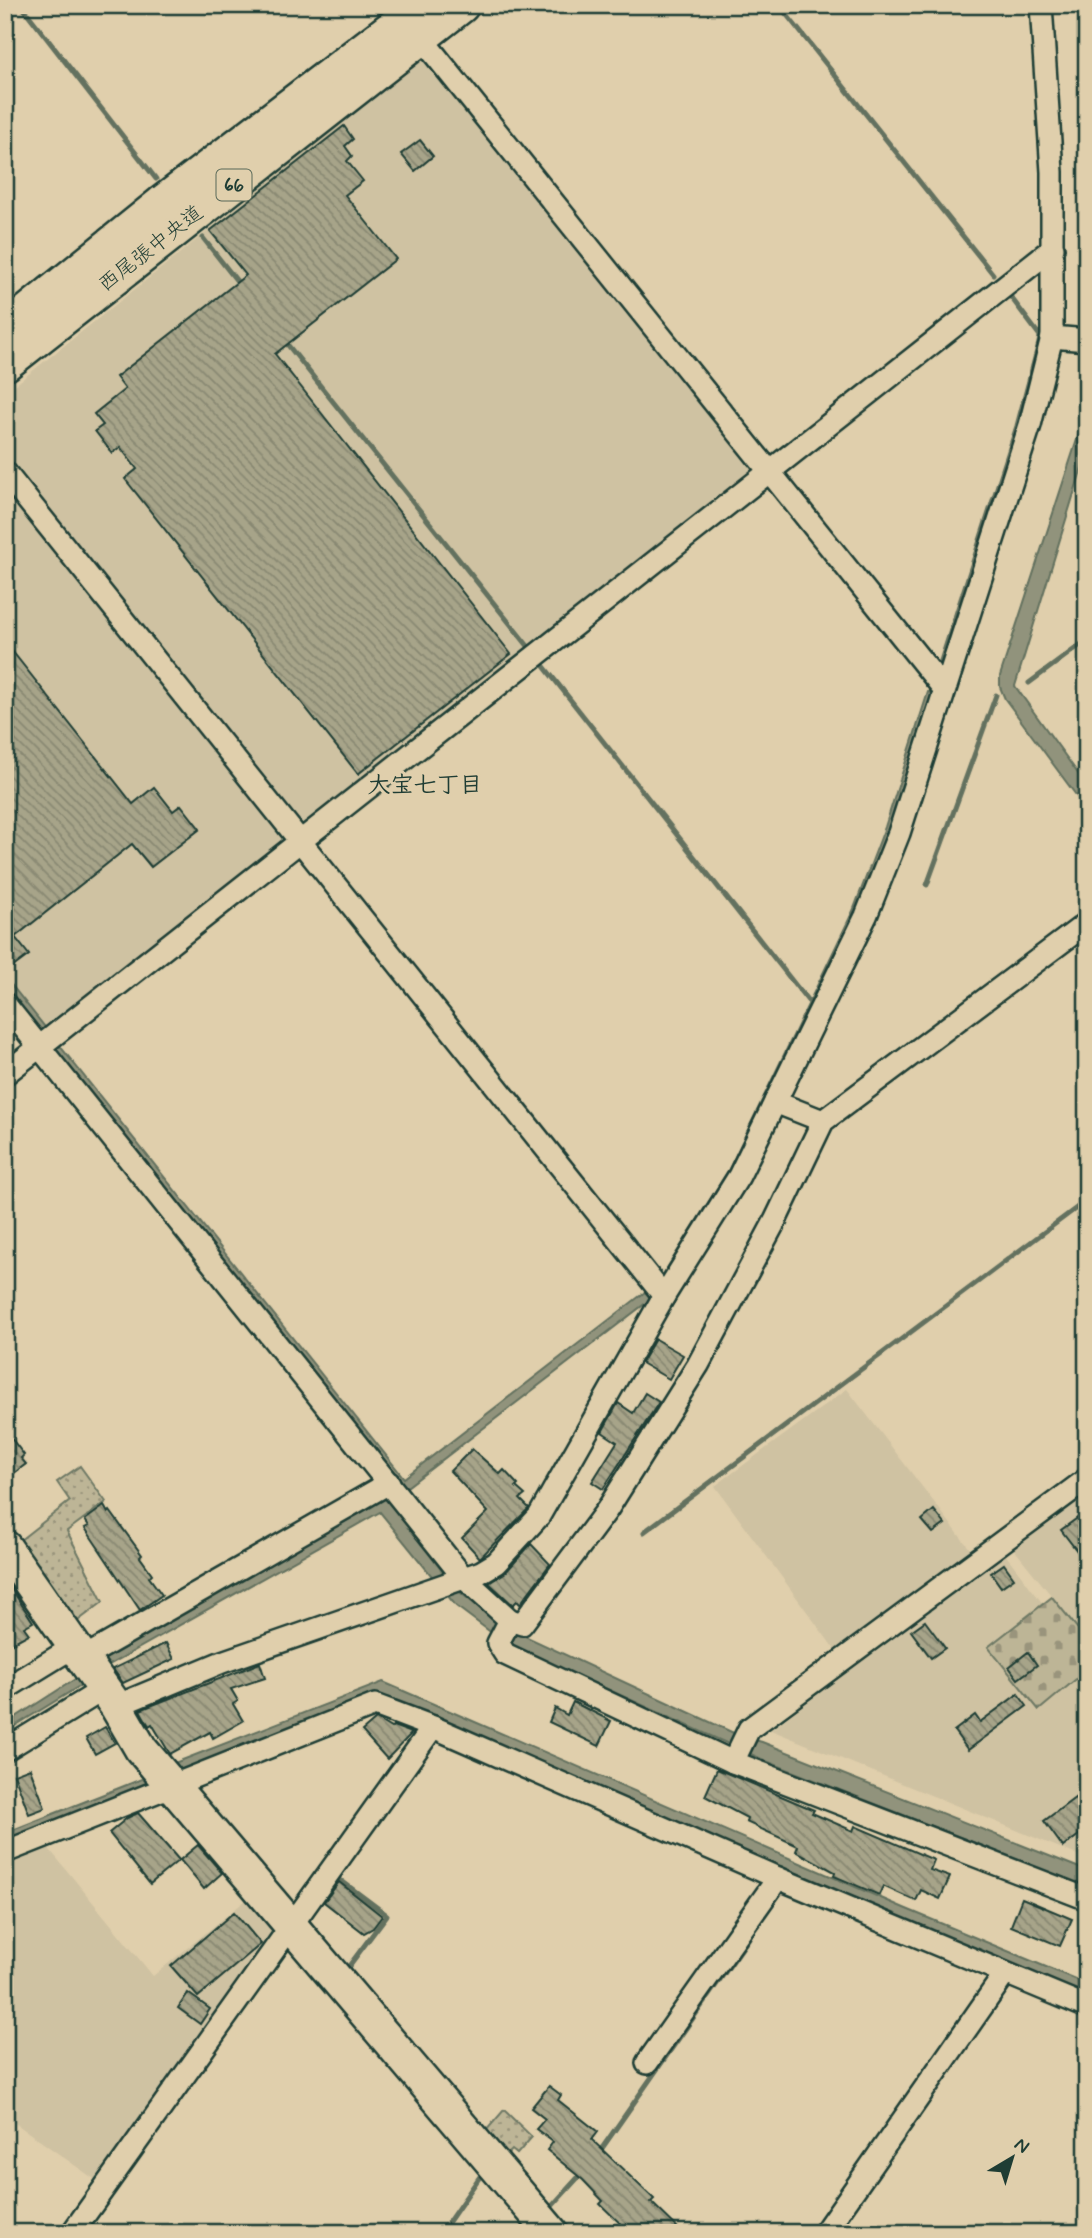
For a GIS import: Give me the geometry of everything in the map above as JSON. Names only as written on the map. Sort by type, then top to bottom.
[{"type":"main road","name":"西尾張中央道","points":[[5,331],[162,204],[411,17],[461,5]]},
{"type":"main road","name":"西尾張中央道","points":[[5,363],[411,17]]},
{"type":"street","points":[[5,1750],[110,1698],[222,1662],[496,1563],[539,1516],[664,1296],[739,1176],[866,916],[899,832],[1030,425],[1052,337],[1052,172],[1041,5]]},
{"type":"street","points":[[411,17],[944,689]]},
{"type":"street","points":[[5,1074],[1053,248]]},
{"type":"street","points":[[1052,337],[1087,340]]},
{"type":"street","points":[[5,472],[302,840],[664,1296]]},
{"type":"street","points":[[5,1003],[48,1041],[460,1578],[510,1622],[522,1624],[607,1510],[661,1426],[746,1279],[822,1121],[1087,923]]},
{"type":"street","points":[[775,1102],[822,1121]]},
{"type":"street","points":[[735,1758],[747,1734],[1087,1479]]},
{"type":"street","points":[[5,1689],[79,1652],[388,1483]]},
{"type":"street","points":[[5,1546],[110,1698],[141,1749],[552,2233]]},
{"type":"street","points":[[510,1622],[498,1643],[505,1654],[735,1758],[1087,1899]]},
{"type":"street","points":[[5,1852],[375,1705],[433,1727],[1004,1975],[1087,2007]]},
{"type":"street","points":[[72,2233],[433,1727]]},
{"type":"street","points":[[647,2063],[778,1878]]},
{"type":"street","points":[[824,2233],[1004,1975]]},
{"type":"shaded area","points":[[419,62],[429,63],[753,463],[751,474],[308,823],[298,821],[5,451],[5,393]]},
{"type":"shaded area","points":[[1087,409],[1087,451],[1015,686],[1087,786],[1087,810],[1005,699],[1000,687],[1000,676]]},
{"type":"shaded area","points":[[5,485],[282,832],[281,844],[46,1028],[5,977]]},
{"type":"shaded area","points":[[928,692],[933,694],[890,830],[858,914],[734,1171],[666,1279],[662,1276],[729,1169],[853,911],[885,827]]},
{"type":"shaded area","points":[[5,977],[404,1478],[645,1292],[651,1299],[403,1490],[5,990]]},
{"type":"shaded area","points":[[847,1389],[973,1553],[838,1654],[715,1486]]},
{"type":"shaded area","points":[[1087,1493],[1087,1640],[1013,1548]]},
{"type":"shaded area","points":[[386,1498],[456,1589],[501,1625],[740,1736],[762,1742],[1087,1871],[1087,1887],[766,1761],[505,1643],[456,1606],[380,1512],[109,1665],[103,1656]]},
{"type":"shaded area","points":[[1005,1554],[1043,1604],[988,1646],[1039,1709],[1087,1670],[1087,1859],[771,1730]]},
{"type":"shaded area","points":[[80,1676],[86,1682],[5,1732],[5,1724]]},
{"type":"shaded area","points":[[383,1682],[904,1908],[1087,1984],[1087,1995],[909,1924],[388,1697],[372,1697],[178,1772],[172,1764]]},
{"type":"shaded area","points":[[147,1777],[152,1781],[5,1840],[5,1833]]},
{"type":"shaded area","points":[[46,1845],[153,1976],[251,1896],[269,1917],[274,1931],[97,2181],[5,2116],[5,1860]]},
{"type":"green space","points":[[80,1466],[106,1502],[67,1531],[103,1602],[75,1623],[19,1541],[70,1501],[57,1482]]},
{"type":"green space","points":[[1052,1597],[1087,1640],[1087,1670],[1039,1710],[988,1647]]},
{"type":"green space","points":[[504,2110],[532,2137],[517,2154],[512,2150],[505,2157],[485,2132]]},
{"type":"building","points":[[344,126],[353,139],[345,146],[352,156],[347,161],[363,181],[345,195],[396,259],[275,354],[511,654],[358,774],[125,479],[137,469],[120,447],[112,453],[95,431],[103,425],[94,414],[125,389],[116,377],[246,275],[210,231]]},
{"type":"building","points":[[420,140],[433,156],[415,171],[401,154]]},
{"type":"building","points":[[5,642],[133,804],[154,787],[173,811],[181,805],[200,829],[151,867],[132,844],[15,937],[29,955],[5,973]]},
{"type":"building","points":[[655,1339],[683,1355],[669,1379],[641,1363]]},
{"type":"building","points":[[645,1393],[659,1402],[603,1489],[592,1482],[617,1442],[602,1432],[618,1403],[633,1413]]},
{"type":"building","points":[[5,1430],[24,1455],[21,1458],[26,1464],[5,1480]]},
{"type":"building","points":[[472,1449],[500,1474],[504,1470],[525,1495],[520,1499],[529,1508],[480,1558],[462,1538],[488,1512],[450,1471]]},
{"type":"building","points":[[104,1506],[142,1555],[140,1557],[152,1574],[149,1577],[162,1595],[140,1610],[85,1528],[89,1526],[85,1520]]},
{"type":"building","points":[[934,1510],[945,1524],[933,1533],[922,1520]]},
{"type":"building","points":[[1087,1511],[1087,1564],[1061,1530]]},
{"type":"building","points":[[531,1544],[550,1564],[520,1604],[517,1601],[513,1605],[489,1583],[506,1572]]},
{"type":"building","points":[[1004,1564],[1014,1578],[1001,1587],[991,1573]]},
{"type":"building","points":[[5,1579],[33,1622],[24,1627],[29,1634],[5,1647]]},
{"type":"building","points":[[925,1621],[945,1648],[931,1658],[911,1631]]},
{"type":"building","points":[[166,1643],[174,1659],[123,1683],[113,1669]]},
{"type":"building","points":[[1028,1652],[1037,1665],[1018,1679],[1009,1667]]},
{"type":"building","points":[[260,1663],[265,1678],[231,1689],[238,1701],[233,1704],[243,1721],[213,1738],[210,1732],[170,1754],[140,1710]]},
{"type":"building","points":[[1018,1694],[1027,1706],[968,1750],[954,1731],[975,1715],[980,1722]]},
{"type":"building","points":[[573,1702],[611,1721],[599,1746],[549,1722],[555,1708],[567,1715]]},
{"type":"building","points":[[376,1719],[391,1728],[393,1726],[412,1733],[387,1759],[362,1731]]},
{"type":"building","points":[[105,1727],[115,1743],[95,1754],[86,1738]]},
{"type":"building","points":[[30,1768],[45,1808],[29,1814],[14,1774]]},
{"type":"building","points":[[717,1769],[814,1810],[812,1813],[853,1831],[855,1826],[934,1860],[930,1870],[950,1877],[940,1899],[921,1890],[916,1901],[883,1886],[879,1895],[834,1876],[835,1872],[796,1851],[798,1846],[746,1822],[747,1818],[705,1796]]},
{"type":"building","points":[[1087,1789],[1087,1829],[1063,1847],[1044,1821]]},
{"type":"building","points":[[138,1813],[179,1860],[150,1884],[109,1833],[127,1818]]},
{"type":"building","points":[[198,1845],[222,1873],[204,1889],[180,1860]]},
{"type":"building","points":[[339,1882],[382,1916],[373,1928],[364,1933],[324,1902]]},
{"type":"building","points":[[1022,1898],[1072,1919],[1060,1946],[1011,1926]]},
{"type":"building","points":[[234,1912],[261,1944],[198,1997],[171,1966]]},
{"type":"building","points":[[188,1993],[210,2009],[200,2024],[178,2008]]},
{"type":"building","points":[[549,2086],[561,2095],[558,2100],[598,2132],[592,2140],[654,2199],[651,2202],[683,2233],[630,2233],[600,2204],[603,2201],[583,2180],[547,2150],[553,2142],[536,2129],[545,2119],[531,2108]]},
{"type":"waterway","points":[[21,5],[156,179]]},
{"type":"waterway","points":[[779,5],[993,274]]},
{"type":"waterway","points":[[203,238],[240,285]]},
{"type":"waterway","points":[[939,667],[1017,426],[1039,343],[1040,336],[1010,296]]},
{"type":"waterway","points":[[283,339],[528,646]]},
{"type":"waterway","points":[[1029,683],[1087,640]]},
{"type":"waterway","points":[[543,665],[808,1001]]},
{"type":"waterway","points":[[927,885],[996,695]]},
{"type":"waterway","points":[[644,1532],[1087,1200]]},
{"type":"waterway","points":[[339,1879],[387,1915],[346,1970]]},
{"type":"waterway","points":[[598,2154],[749,1938]]},
{"type":"waterway","points":[[553,2205],[583,2172]]},
{"type":"waterway","points":[[441,2233],[481,2175]]},
{"type":"district","name":"大宝七丁目","points":[[425,786]]}]
